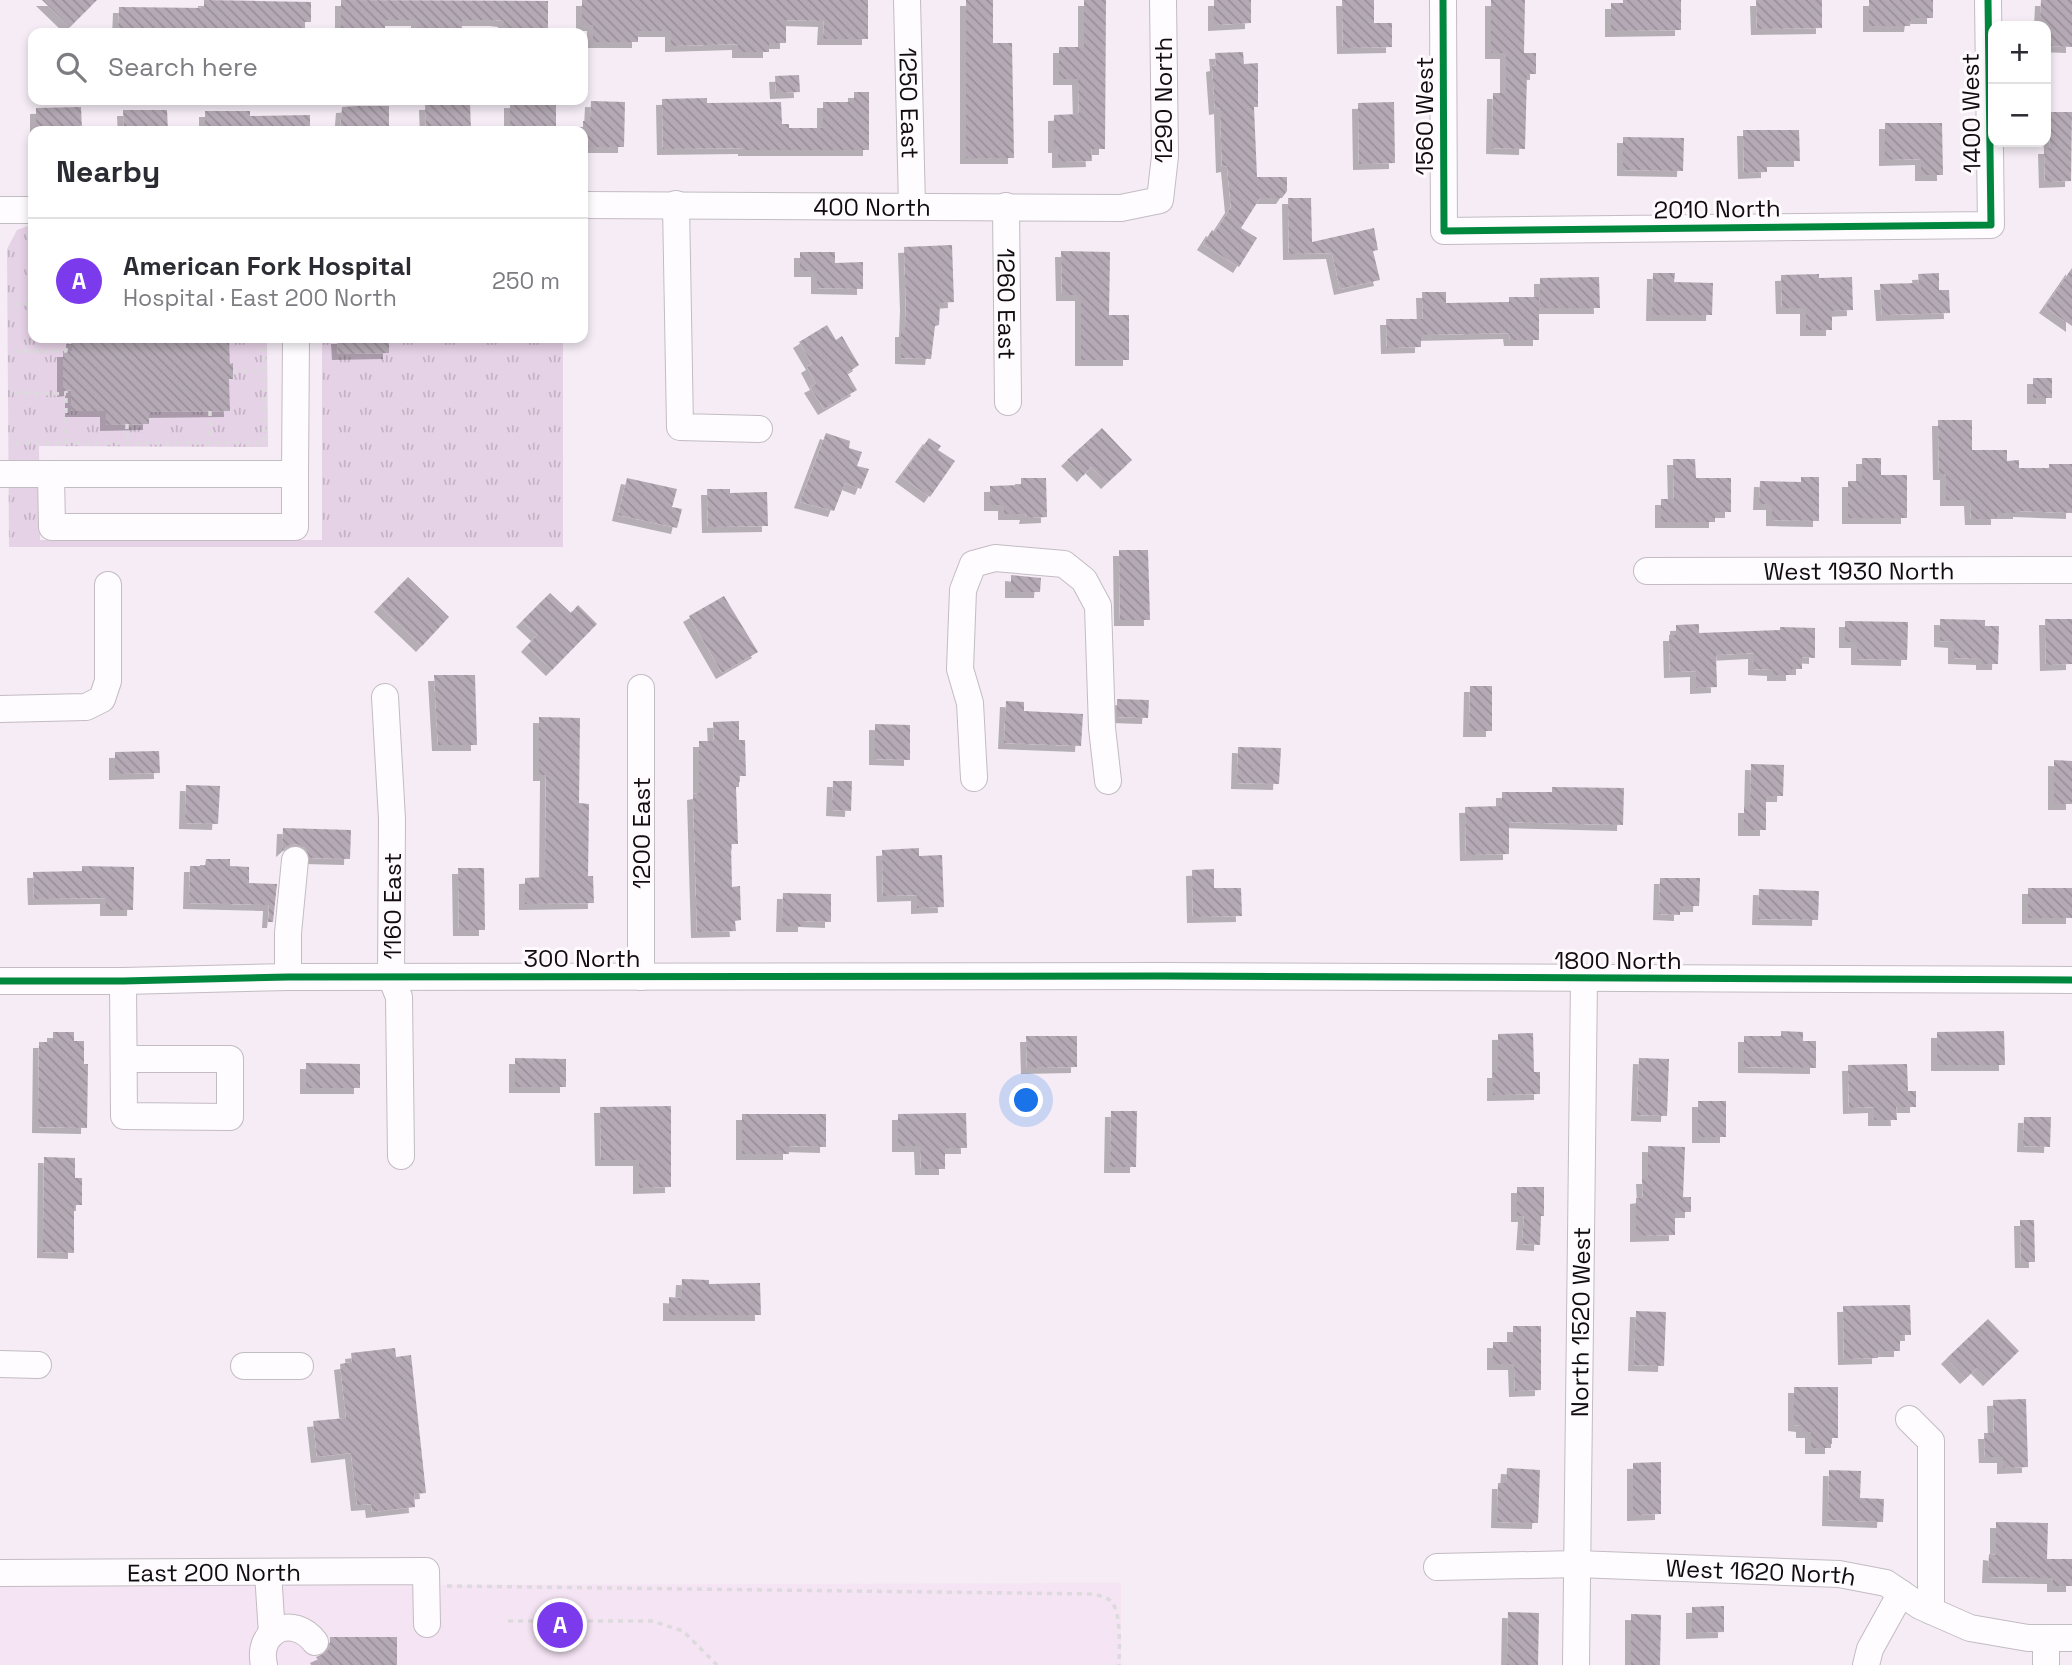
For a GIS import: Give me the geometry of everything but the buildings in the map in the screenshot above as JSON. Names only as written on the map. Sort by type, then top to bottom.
[{"type":"street","name":"1250 East","points":[[907,0],[912,206]]},
{"type":"street","name":"1290 North","points":[[1160,200],[1165,156],[1163,0]]},
{"type":"street","name":"1560 West","points":[[1443,0],[1444,231]]},
{"type":"street","name":"1400 West","points":[[1988,0],[1991,225]]},
{"type":"street","name":"400 North","points":[[588,205],[1121,208],[1160,200]]},
{"type":"street","points":[[676,204],[680,428],[759,429]]},
{"type":"street","name":"1260 East","points":[[1006,206],[1008,402]]},
{"type":"street","points":[[0,210],[28,210]]},
{"type":"street","name":"2010 North","points":[[1444,231],[1991,225]]},
{"type":"street","points":[[51,474],[52,527],[295,527],[296,343]]},
{"type":"street","points":[[0,474],[295,474]]},
{"type":"street","points":[[974,778],[970,703],[960,669],[963,590],[973,564],[995,558],[1064,564],[1084,580],[1098,606],[1102,728],[1108,781]]},
{"type":"street","name":"West 1930 North","points":[[1647,571],[2072,570]]},
{"type":"street","points":[[0,709],[86,707],[103,699],[108,681],[108,585]]},
{"type":"street","name":"1200 East","points":[[641,688],[641,977]]},
{"type":"street","name":"1160 East","points":[[385,696],[392,819],[391,977],[398,998],[401,1156]]},
{"type":"street","points":[[288,977],[288,933],[295,860]]},
{"type":"street","name":"300 North","points":[[0,981],[288,977],[1164,976]]},
{"type":"street","name":"1800 North","points":[[1164,976],[2072,980]]},
{"type":"street","name":"North 1520 West","points":[[1576,1665],[1584,979]]},
{"type":"street","points":[[123,981],[124,1059]]},
{"type":"street","points":[[0,1364],[38,1365]]},
{"type":"street","points":[[244,1366],[300,1366]]},
{"type":"street","points":[[1909,1419],[1931,1441],[1931,1611]]},
{"type":"street","name":"West 1620 North","points":[[1437,1567],[1577,1564],[1839,1574],[1886,1583],[1931,1611],[1970,1628],[2028,1638],[2072,1638]]},
{"type":"street","name":"East 200 North","points":[[0,1573],[268,1573],[432,1579]]},
{"type":"street","points":[[268,1573],[272,1634]]},
{"type":"street","points":[[427,1624],[432,1579]]},
{"type":"street","points":[[1866,1665],[1870,1649],[1901,1593]]},
{"type":"street","points":[[264,1665],[263,1648],[278,1629],[293,1627],[309,1634],[316,1656]]},
{"type":"street","points":[[2046,1638],[2046,1665]]},
{"type":"path","points":[[14,304],[28,304]]},
{"type":"path","points":[[14,351],[66,351],[66,343]]},
{"type":"path","points":[[15,443],[264,443],[264,343]]},
{"type":"path","points":[[233,371],[264,371]]},
{"type":"path","points":[[14,393],[66,392],[66,443]]},
{"type":"path","points":[[210,411],[210,443]]},
{"type":"path","points":[[127,424],[127,443]]},
{"type":"path","points":[[432,1579],[1094,1594],[1113,1603],[1119,1628],[1119,1665]]},
{"type":"path","points":[[508,1621],[652,1621],[682,1631],[717,1665]]},
{"type":"shaded area","points":[[1121,1583],[1121,1665],[0,1665],[0,1586]]},
{"type":"green space","points":[[28,226],[28,343],[72,343],[72,351],[63,351],[63,390],[71,391],[71,411],[106,411],[106,425],[149,424],[149,412],[229,411],[229,379],[233,378],[229,343],[267,343],[268,447],[39,446],[40,540],[322,540],[322,343],[563,343],[563,547],[9,547],[7,249],[17,230]]},
{"type":"cycle path","points":[[1443,0],[1444,231],[1991,225],[1988,0]]},
{"type":"cycle path","points":[[0,981],[288,977],[1164,976],[2072,980]]},
{"type":"place","name":"American Fork Hospital","points":[[560,1625]]}]
